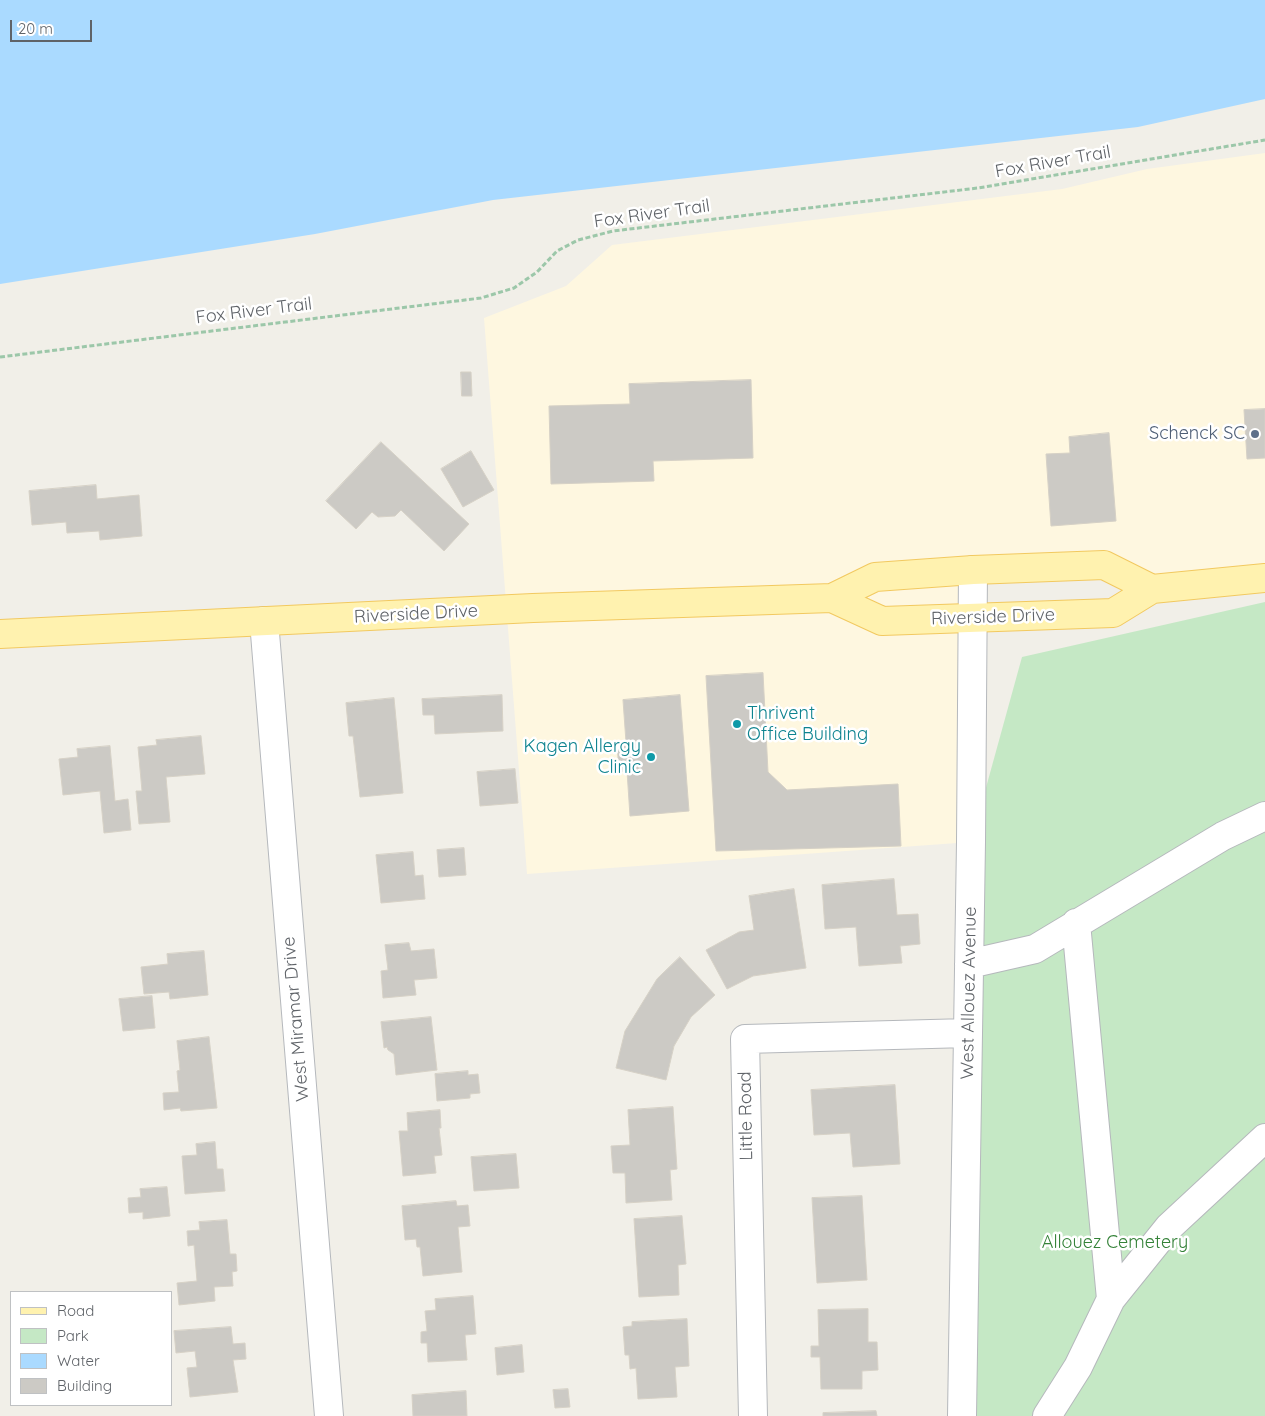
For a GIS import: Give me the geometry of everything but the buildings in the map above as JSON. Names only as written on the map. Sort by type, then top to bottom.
[{"type":"main road","name":"Riverside Drive","points":[[0,634],[533,608],[832,598],[875,576],[973,570],[1104,566],[1152,589]]},
{"type":"main road","name":"Riverside Drive","points":[[832,598],[882,621],[1113,613],[1152,589],[1265,578]]},
{"type":"street","name":"West Allouez Avenue","points":[[962,1416],[970,964],[973,570]]},
{"type":"street","name":"West Miramar Drive","points":[[264,621],[329,1416]]},
{"type":"street","points":[[970,964],[1035,949],[1223,836],[1265,816]]},
{"type":"street","points":[[1076,924],[1111,1299]]},
{"type":"street","name":"Little Road","points":[[753,1416],[745,1039],[968,1032]]},
{"type":"street","points":[[1047,1416],[1078,1367],[1111,1299],[1169,1227],[1265,1138]]},
{"type":"path","name":"Fox River Trail","points":[[0,357],[481,298],[514,288],[537,272],[557,251],[578,240],[613,231],[978,188],[1265,140]]},
{"type":"shaded area","points":[[1265,153],[1265,578],[1152,589],[1104,565],[973,570],[971,842],[527,874],[484,318],[566,286],[612,245],[1062,189],[1147,169]]},
{"type":"green space","name":"Allouez Cemetery","points":[[1265,602],[1265,1416],[962,1416],[971,842],[1022,657]]},
{"type":"water","points":[[0,0],[1265,0],[1265,99],[1138,127],[493,200],[315,234],[0,284]]},
{"type":"place","name":"Schenck SC","points":[[1255,434]]},
{"type":"place","name":"Thrivent Office Building","points":[[737,724]]},
{"type":"place","name":"Kagen Allergy Clinic","points":[[651,757]]}]
